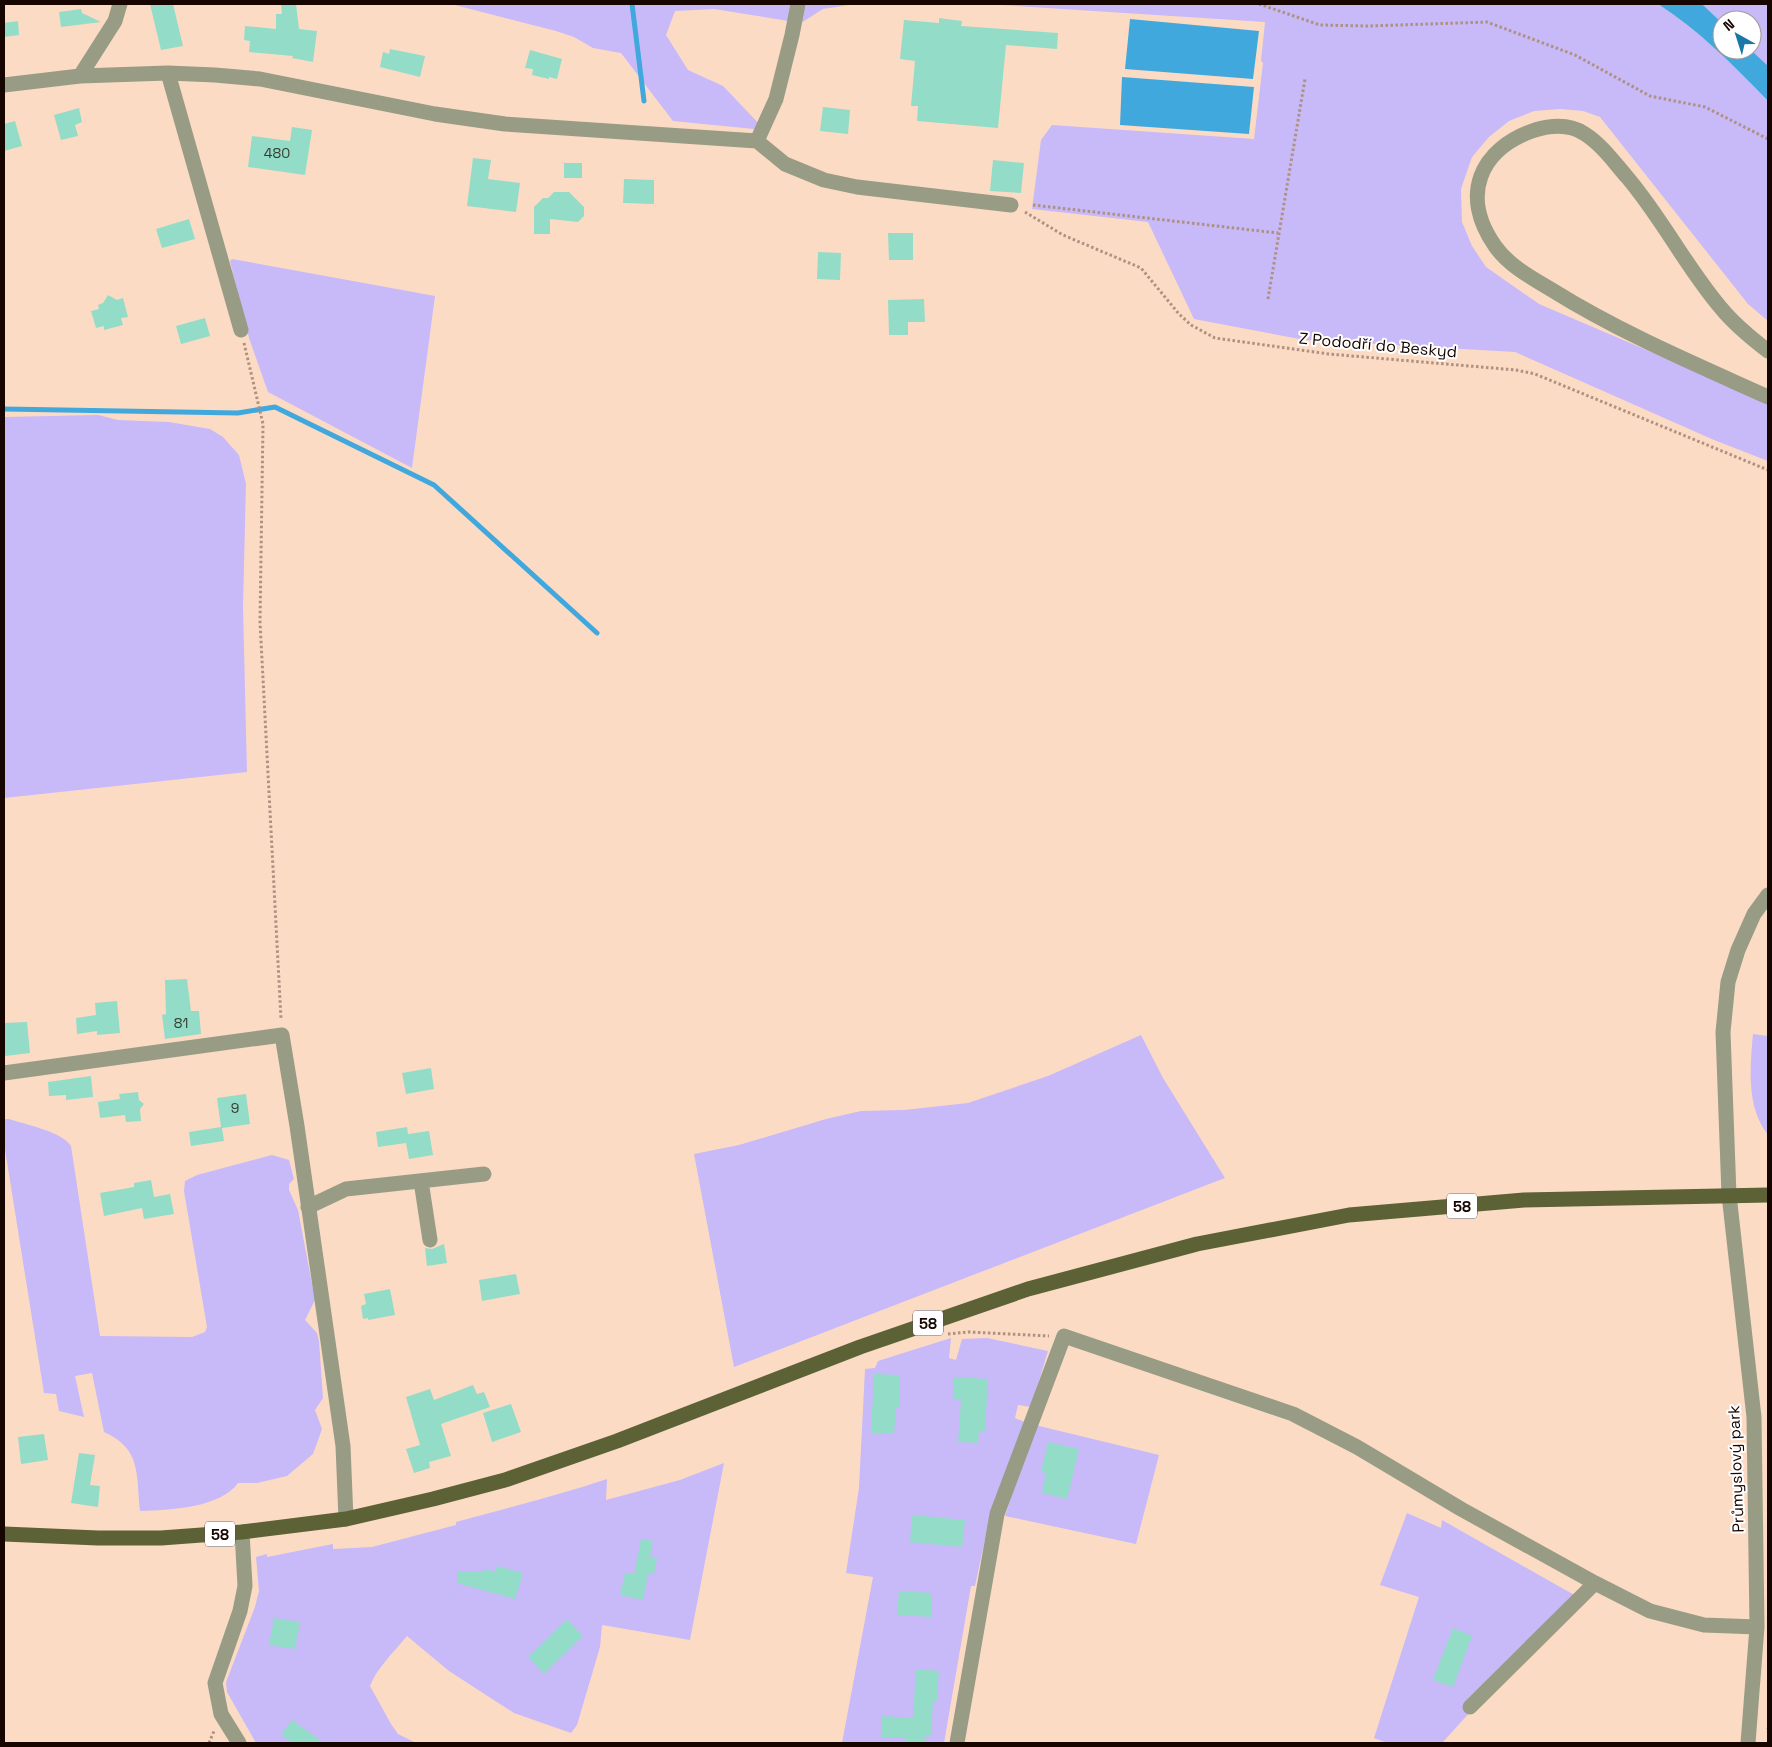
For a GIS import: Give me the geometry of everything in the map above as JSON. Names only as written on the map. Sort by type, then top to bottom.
[{"type":"main road","name":"58","points":[[4,1534],[116,1538],[242,1532],[346,1519],[434,1499],[505,1480],[730,1399],[860,1347],[1028,1289],[1197,1244],[1349,1215],[1524,1200],[1768,1195]]},
{"type":"street","points":[[80,76],[115,21],[120,4]]},
{"type":"street","points":[[756,141],[776,99],[798,4]]},
{"type":"street","points":[[168,73],[241,330]]},
{"type":"street","points":[[4,85],[80,76],[168,73],[260,79],[435,114],[505,124],[756,141],[785,164],[824,180],[857,187],[1011,205]]},
{"type":"street","points":[[1768,351],[1748,335],[1721,308],[1635,186],[1605,150],[1584,133],[1566,126],[1541,128],[1507,142],[1489,159],[1478,189],[1480,214],[1495,246],[1508,260],[1593,315],[1768,397]]},
{"type":"street","name":"Průmyslový park","points":[[1748,1743],[1757,1627],[1754,1417],[1729,1195],[1723,1032],[1727,991],[1744,933],[1754,914],[1768,895]]},
{"type":"street","points":[[4,1073],[282,1035],[343,1446],[346,1519]]},
{"type":"street","points":[[308,1207],[346,1190],[484,1174]]},
{"type":"street","points":[[421,1181],[430,1240]]},
{"type":"street","points":[[957,1743],[997,1514],[1064,1336],[1293,1414],[1357,1447],[1461,1509],[1634,1603],[1676,1619],[1704,1625],[1757,1627]]},
{"type":"street","points":[[239,1743],[221,1714],[215,1683],[240,1611],[245,1586],[242,1532]]},
{"type":"street","points":[[1470,1707],[1595,1583]]},
{"type":"path","points":[[1259,4],[1320,25],[1367,26],[1487,22],[1575,54],[1650,96],[1705,107],[1768,139]]},
{"type":"path","points":[[1268,299],[1305,79]]},
{"type":"path","name":"Z Pododří do Beskyd","points":[[1011,205],[1063,234],[1141,268],[1179,314],[1191,325],[1215,338],[1329,354],[1516,370],[1535,374],[1768,470]]},
{"type":"path","points":[[1032,205],[1278,233]]},
{"type":"path","points":[[241,330],[263,424],[260,622],[282,1035]]},
{"type":"path","points":[[941,1335],[969,1332],[1064,1336]]},
{"type":"shaded area","points":[[451,4],[855,4],[823,9],[801,23],[714,9],[675,11],[666,35],[688,70],[723,86],[765,130],[673,121],[621,53],[593,48],[574,37],[556,31]]},
{"type":"shaded area","points":[[986,4],[1658,4],[1688,25],[1712,46],[1712,60],[1727,60],[1768,101],[1768,321],[1748,304],[1600,117],[1583,111],[1560,109],[1534,111],[1509,121],[1489,137],[1472,157],[1461,189],[1462,222],[1472,246],[1486,267],[1539,304],[1768,402],[1768,461],[1714,440],[1515,352],[1305,340],[1194,319],[1148,222],[1032,209],[1041,140],[1052,125],[1254,139],[1263,63],[1261,61],[1265,22]]},
{"type":"shaded area","points":[[1702,4],[1768,4],[1768,66],[1762,60],[1762,10],[1712,10],[1712,14]]},
{"type":"shaded area","points":[[232,259],[435,296],[412,468],[268,392],[249,338],[230,261]]},
{"type":"shaded area","points":[[98,415],[118,420],[169,422],[210,429],[223,437],[239,455],[246,484],[243,606],[247,772],[4,798],[4,417]]},
{"type":"shaded area","points":[[1753,1034],[1768,1036],[1768,1135],[1756,1112],[1751,1087]]},
{"type":"shaded area","points":[[1141,1035],[1163,1078],[1225,1178],[734,1367],[694,1154],[739,1145],[826,1119],[861,1111],[904,1110],[968,1103],[1048,1076]]},
{"type":"shaded area","points":[[4,1119],[52,1133],[67,1141],[71,1146],[100,1336],[192,1337],[205,1332],[207,1327],[184,1191],[185,1181],[197,1175],[272,1155],[289,1160],[294,1179],[289,1184],[289,1190],[298,1210],[315,1300],[305,1320],[317,1333],[319,1341],[323,1398],[315,1410],[322,1429],[313,1454],[287,1476],[257,1483],[238,1483],[230,1491],[207,1503],[165,1510],[140,1511],[135,1464],[125,1446],[104,1432],[92,1373],[75,1376],[84,1417],[59,1411],[56,1394],[44,1393],[4,1143]]},
{"type":"shaded area","points":[[951,1338],[949,1358],[956,1360],[962,1339],[987,1338],[1048,1351],[1031,1407],[1018,1405],[1015,1418],[1025,1422],[992,1507],[975,1586],[971,1586],[944,1743],[842,1743],[873,1577],[846,1573],[859,1488],[865,1369],[875,1368],[878,1361]]},
{"type":"shaded area","points":[[1035,1425],[1159,1455],[1136,1544],[1005,1516]]},
{"type":"shaded area","points":[[724,1463],[690,1640],[602,1625],[600,1647],[577,1725],[571,1733],[514,1713],[449,1671],[407,1636],[381,1667],[370,1686],[398,1734],[416,1743],[256,1743],[227,1692],[226,1682],[255,1607],[259,1591],[256,1557],[267,1554],[267,1557],[333,1544],[333,1549],[372,1547],[456,1525],[456,1522],[607,1479],[606,1500],[680,1480]]},
{"type":"shaded area","points":[[1407,1513],[1441,1528],[1442,1520],[1576,1596],[1442,1743],[1387,1743],[1374,1738],[1419,1597],[1380,1585]]},
{"type":"water","points":[[1658,4],[1702,4],[1712,14],[1712,46],[1688,25]]},
{"type":"water","points":[[1130,19],[1259,31],[1253,79],[1125,69]]},
{"type":"water","points":[[1727,60],[1762,60],[1768,66],[1768,101]]},
{"type":"water","points":[[1122,77],[1254,87],[1249,134],[1120,125]]},
{"type":"building","points":[[150,4],[173,4],[183,46],[161,50]]},
{"type":"building","points":[[281,4],[296,4],[299,29],[317,31],[313,62],[292,58],[293,56],[249,52],[250,41],[244,40],[245,26],[276,29],[276,14],[282,14]]},
{"type":"building","points":[[81,9],[82,13],[101,22],[61,27],[59,12]]},
{"type":"building","points":[[939,18],[962,21],[961,26],[1058,33],[1057,49],[1006,45],[998,128],[917,121],[918,106],[911,106],[915,61],[900,59],[904,20],[939,23]]},
{"type":"building","points":[[18,21],[19,35],[4,37],[4,23]]},
{"type":"building","points":[[390,49],[425,56],[420,77],[380,67],[383,52],[389,54]]},
{"type":"building","points":[[530,50],[562,59],[557,79],[532,75],[533,69],[525,68]]},
{"type":"building","points":[[823,107],[850,110],[848,134],[820,131]]},
{"type":"building","points":[[79,108],[82,122],[75,125],[78,136],[61,140],[54,115]]},
{"type":"building","points":[[15,121],[22,146],[4,151],[4,124]]},
{"type":"building","points":[[292,127],[312,130],[305,175],[248,167],[252,136],[290,141]]},
{"type":"building","points":[[473,158],[491,160],[488,179],[520,183],[516,212],[467,206]]},
{"type":"building","points":[[993,160],[1024,163],[1021,193],[990,191]]},
{"type":"building","points":[[564,163],[582,163],[582,178],[564,178]]},
{"type":"building","points":[[624,179],[654,180],[654,204],[623,203]]},
{"type":"building","points":[[554,192],[569,192],[584,207],[584,216],[578,222],[550,219],[550,234],[534,234],[534,207],[543,198],[548,198]]},
{"type":"building","points":[[189,219],[195,239],[162,248],[156,229]]},
{"type":"building","points":[[888,233],[913,233],[913,260],[889,260]]},
{"type":"building","points":[[818,252],[841,253],[840,280],[817,279]]},
{"type":"building","points":[[108,295],[117,300],[123,298],[128,317],[121,318],[123,325],[104,330],[104,326],[96,328],[91,311],[99,309],[98,305],[103,303]]},
{"type":"building","points":[[924,299],[925,322],[908,322],[908,335],[889,335],[888,300]]},
{"type":"building","points":[[205,318],[210,336],[181,344],[176,326]]},
{"type":"building","points":[[187,979],[191,1011],[199,1011],[201,1034],[165,1039],[162,1015],[166,1014],[165,980]]},
{"type":"building","points":[[117,1001],[120,1033],[97,1035],[97,1031],[77,1034],[76,1018],[96,1015],[95,1003]]},
{"type":"building","points":[[27,1022],[30,1053],[5,1056],[4,1023]]},
{"type":"building","points":[[431,1068],[434,1089],[406,1094],[402,1073]]},
{"type":"building","points":[[91,1076],[93,1097],[66,1100],[66,1095],[49,1096],[48,1082]]},
{"type":"building","points":[[138,1092],[139,1100],[144,1104],[140,1109],[141,1121],[126,1122],[125,1115],[100,1118],[98,1102],[120,1099],[119,1094]]},
{"type":"building","points":[[246,1094],[250,1124],[222,1128],[224,1141],[191,1146],[189,1132],[221,1127],[217,1098]]},
{"type":"building","points":[[407,1127],[408,1134],[429,1131],[433,1155],[409,1159],[406,1143],[378,1147],[376,1132]]},
{"type":"building","points":[[151,1180],[154,1197],[170,1194],[174,1214],[144,1219],[142,1208],[104,1216],[100,1193],[134,1187],[134,1183]]},
{"type":"building","points":[[444,1244],[447,1263],[427,1266],[425,1248],[432,1249]]},
{"type":"building","points":[[516,1274],[520,1294],[482,1301],[479,1280]]},
{"type":"building","points":[[390,1289],[395,1315],[368,1320],[368,1318],[363,1319],[361,1306],[366,1304],[364,1294]]},
{"type":"building","points":[[874,1374],[900,1375],[900,1407],[896,1407],[894,1434],[871,1433]]},
{"type":"building","points":[[954,1377],[988,1379],[985,1432],[979,1431],[978,1443],[958,1442],[961,1400],[953,1400]]},
{"type":"building","points":[[473,1385],[477,1394],[484,1392],[490,1407],[441,1424],[451,1456],[429,1462],[430,1468],[414,1473],[406,1449],[420,1445],[406,1397],[430,1389],[434,1400]]},
{"type":"building","points":[[511,1404],[521,1432],[492,1442],[483,1413]]},
{"type":"building","points":[[44,1434],[48,1460],[21,1464],[18,1437]]},
{"type":"building","points":[[1048,1442],[1079,1449],[1067,1499],[1042,1493],[1046,1473],[1041,1472]]},
{"type":"building","points":[[79,1453],[95,1455],[90,1485],[100,1486],[98,1507],[71,1503]]},
{"type":"building","points":[[912,1515],[965,1520],[962,1547],[910,1542]]},
{"type":"building","points":[[641,1539],[653,1541],[650,1557],[657,1558],[654,1574],[648,1573],[643,1600],[620,1595],[625,1573],[634,1574]]},
{"type":"building","points":[[497,1566],[523,1573],[515,1599],[457,1583],[458,1571],[483,1572],[484,1569],[495,1572]]},
{"type":"building","points":[[899,1591],[932,1593],[931,1617],[897,1615]]},
{"type":"building","points":[[274,1618],[300,1622],[295,1649],[269,1645]]},
{"type":"building","points":[[567,1619],[583,1636],[544,1674],[528,1657]]},
{"type":"building","points":[[1453,1628],[1472,1636],[1453,1687],[1433,1680]]},
{"type":"building","points":[[916,1669],[939,1671],[937,1701],[933,1701],[931,1736],[926,1736],[926,1743],[906,1743],[906,1738],[881,1737],[882,1716],[913,1718]]},
{"type":"building","points":[[292,1720],[324,1743],[293,1743],[281,1735]]},
{"type":"waterway","points":[[632,4],[644,101]]},
{"type":"waterway","points":[[4,409],[238,413],[275,407],[434,485],[597,633]]}]
